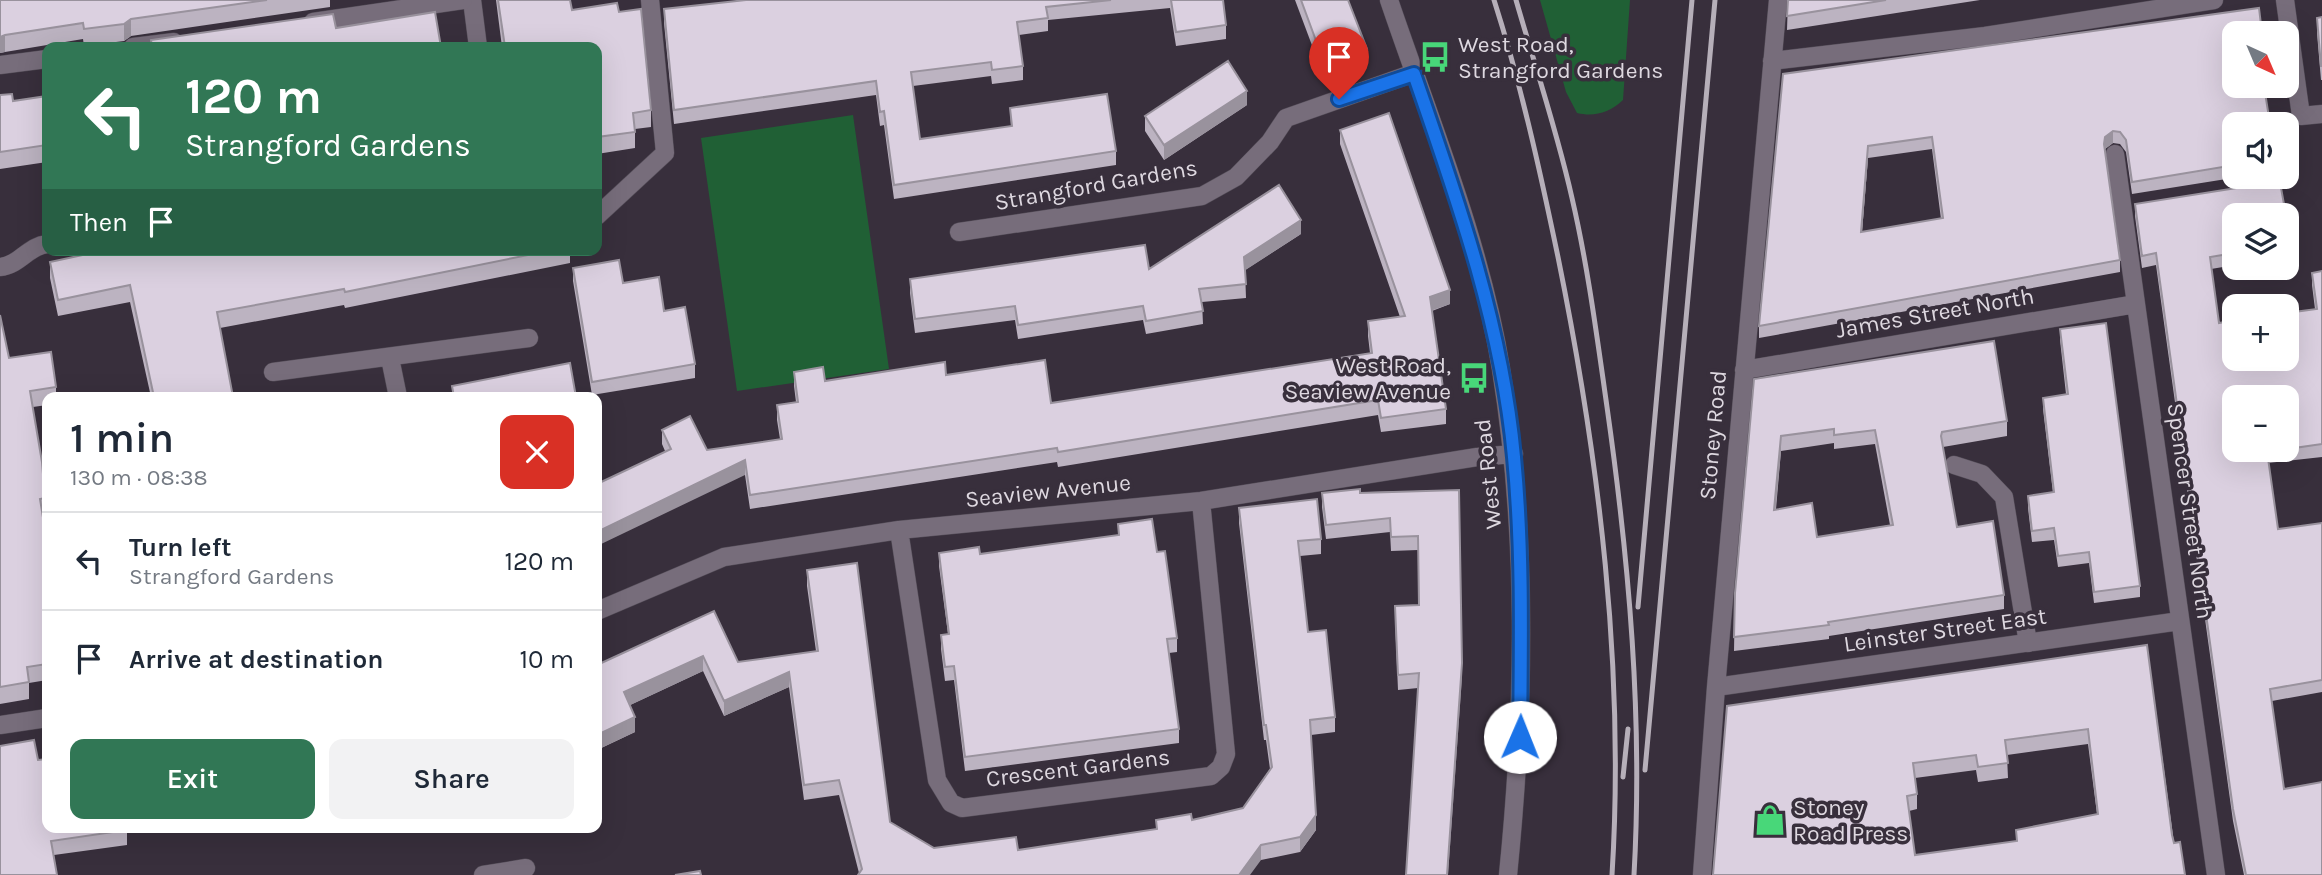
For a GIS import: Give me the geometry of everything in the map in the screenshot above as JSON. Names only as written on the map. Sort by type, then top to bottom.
[{"type":"street","points":[[294,25],[463,0]]},
{"type":"street","points":[[472,0],[477,42]]},
{"type":"street","points":[[602,211],[665,153],[650,0]]},
{"type":"street","name":"West Road","points":[[1389,0],[1475,258],[1501,367],[1514,454],[1521,639],[1519,763],[1508,875]]},
{"type":"street","name":"Stoney Road","points":[[1702,875],[1716,687],[1778,0]]},
{"type":"street","points":[[1772,61],[1985,36],[2214,0]]},
{"type":"street","points":[[2285,0],[2301,116],[2322,114]]},
{"type":"street","points":[[171,42],[186,40]]},
{"type":"street","points":[[0,65],[42,60]]},
{"type":"street","name":"Strangford Gardens","points":[[959,232],[1202,196],[1236,177],[1270,142],[1286,118],[1414,74]]},
{"type":"street","name":"Spencer Street North","points":[[2115,154],[2216,875]]},
{"type":"street","points":[[0,267],[14,266],[42,245]]},
{"type":"street","name":"James Street North","points":[[1744,370],[2136,304]]},
{"type":"street","points":[[273,372],[528,338]]},
{"type":"street","points":[[390,358],[397,392]]},
{"type":"street","name":"Seaview Avenue","points":[[602,609],[724,556],[899,530],[1201,500],[1477,457],[1514,454]]},
{"type":"street","points":[[1954,465],[1982,474],[2004,497],[2028,643]]},
{"type":"street","name":"Crescent Gardens","points":[[899,530],[937,780],[951,803],[962,808],[1211,776],[1221,767],[1226,754],[1201,500]]},
{"type":"street","name":"Leinster Street East","points":[[1716,687],[2180,621]]},
{"type":"street","points":[[0,725],[42,719]]},
{"type":"street","points":[[484,875],[526,868]]},
{"type":"green space","points":[[1540,0],[1630,0],[1623,100],[1618,104],[1601,113],[1577,113],[1566,92]]},
{"type":"green space","points":[[853,115],[889,369],[737,391],[701,138]]},
{"type":"building","points":[[0,0],[267,0],[131,19],[124,24],[84,29],[83,23],[0,37]]},
{"type":"building","points":[[498,0],[570,0],[572,10],[617,3],[619,12],[641,9],[651,110],[633,113],[635,132],[602,136],[602,42],[504,42]]},
{"type":"building","points":[[746,0],[1111,0],[1046,7],[1048,18],[1017,22],[1023,66],[992,70],[991,62],[911,72],[920,139],[1012,126],[1010,108],[1107,94],[1116,151],[894,185],[884,111],[880,112],[876,81],[674,110],[664,9]]},
{"type":"building","points":[[1171,0],[1223,0],[1226,25],[1176,32]]},
{"type":"building","points":[[1301,0],[1348,0],[1367,49],[1325,65]]},
{"type":"building","points":[[1788,0],[1886,0],[1787,16]]},
{"type":"building","points":[[2259,8],[2261,21],[2222,21],[2222,98],[2266,98],[2268,112],[2222,112],[2222,167],[2132,182],[2126,140],[2120,132],[2113,131],[2105,137],[2120,260],[1759,326],[1783,74]],"holes":[[[1932,137],[1943,218],[1861,232],[1868,146]]]},
{"type":"building","points":[[435,12],[440,42],[151,40],[333,14],[336,28]]},
{"type":"building","points":[[2322,17],[2322,66],[2321,66],[2317,18]]},
{"type":"building","points":[[1228,61],[1247,91],[1164,145],[1145,116]]},
{"type":"building","points":[[12,94],[13,101],[42,97],[42,146],[0,152],[0,95]]},
{"type":"building","points":[[1389,113],[1450,290],[1430,297],[1446,409],[1381,418],[1378,400],[1058,452],[1057,448],[750,495],[745,460],[602,530],[602,482],[671,449],[662,430],[690,416],[707,450],[782,439],[777,405],[798,402],[794,372],[823,367],[825,381],[945,362],[946,375],[1045,360],[1051,403],[1372,353],[1368,321],[1405,316],[1340,130]]},
{"type":"building","points":[[1279,185],[1301,220],[1244,257],[1246,284],[1199,289],[1203,311],[1146,321],[1143,306],[1018,325],[1015,306],[915,319],[910,279],[1145,245],[1149,269]]},
{"type":"building","points":[[2230,189],[2281,189],[2284,203],[2222,203],[2222,255],[2210,257],[2219,323],[2222,322],[2222,371],[2299,371],[2299,311],[2317,309],[2312,273],[2322,271],[2322,444],[2299,447],[2299,385],[2222,385],[2222,462],[2269,462],[2278,529],[2322,523],[2322,680],[2270,689],[2284,789],[2322,782],[2322,875],[2246,875],[2233,809],[2156,253],[2142,256],[2135,204]]},
{"type":"building","points":[[78,256],[523,256],[345,292],[344,289],[217,312],[232,392],[153,392],[130,285],[58,300],[50,262]]},
{"type":"building","points":[[619,260],[623,283],[659,277],[664,311],[685,307],[695,364],[592,382],[573,268]]},
{"type":"building","points":[[0,315],[9,358],[51,352],[56,387],[30,391],[42,462],[42,665],[27,667],[29,682],[0,687]]},
{"type":"building","points":[[2106,323],[2140,586],[2094,592],[2089,552],[2058,556],[2054,528],[2032,531],[2028,496],[2054,492],[2043,398],[2068,394],[2060,329]]},
{"type":"building","points":[[1994,341],[2007,421],[1942,432],[1941,436],[1957,527],[1993,521],[2004,595],[1828,622],[1829,625],[1734,637],[1735,593],[1754,379]],"holes":[[[1834,429],[1834,435],[1875,430],[1893,525],[1817,537],[1812,503],[1774,510],[1781,436]]]},
{"type":"building","points":[[570,363],[575,392],[453,392],[452,386]]},
{"type":"building","points":[[1360,489],[1360,493],[1459,490],[1462,663],[1447,875],[1406,875],[1419,673],[1398,675],[1395,606],[1419,605],[1418,536],[1391,537],[1390,518],[1326,525],[1322,493]]},
{"type":"building","points":[[1317,499],[1321,539],[1298,541],[1308,632],[1326,630],[1335,717],[1310,720],[1316,815],[1300,837],[1261,845],[1239,875],[858,875],[862,869],[839,780],[804,785],[789,672],[724,701],[703,656],[624,692],[635,717],[602,733],[602,663],[714,611],[738,662],[818,651],[807,570],[857,563],[890,822],[934,848],[1016,837],[1018,850],[1157,829],[1156,820],[1191,814],[1192,820],[1243,808],[1272,767],[1264,725],[1239,508]]},
{"type":"building","points":[[1152,519],[1157,552],[1165,551],[1177,638],[1167,639],[1179,729],[965,757],[954,666],[945,667],[941,635],[949,634],[939,553],[979,547],[980,554],[1119,535],[1118,524]]},
{"type":"building","points":[[2147,645],[2172,835],[2174,843],[2180,842],[2185,875],[1713,875],[1727,706]],"holes":[[[2088,729],[2098,814],[2016,830],[2017,841],[1915,855],[1907,796],[1917,794],[1913,763],[1976,755],[1978,767],[2008,763],[2005,740]]]},
{"type":"building","points":[[34,740],[38,760],[42,760],[42,833],[106,833],[51,841],[57,875],[0,875],[0,746]]},
{"type":"building","points":[[700,871],[701,875],[675,875]]},
{"type":"railway","points":[[1494,0],[1537,160],[1558,257],[1597,487],[1615,720],[1612,875]]},
{"type":"railway","points":[[1516,0],[1560,148],[1578,224],[1615,465],[1628,582],[1635,699],[1637,757],[1634,875]]},
{"type":"railway","points":[[1638,607],[1692,0]]},
{"type":"railway","points":[[1645,770],[1715,0]]},
{"type":"railway","points":[[1623,777],[1628,729]]},
{"type":"place","name":"West Road, Strangford Gardens","points":[[1435,57]]},
{"type":"place","name":"West Road, Seaview Avenue","points":[[1474,378]]},
{"type":"place","name":"Stoney Road Press","points":[[1770,820]]},
{"type":"route","points":[[1339,99],[1414,74],[1475,258],[1501,367],[1514,454],[1522,612],[1520,737]]}]
